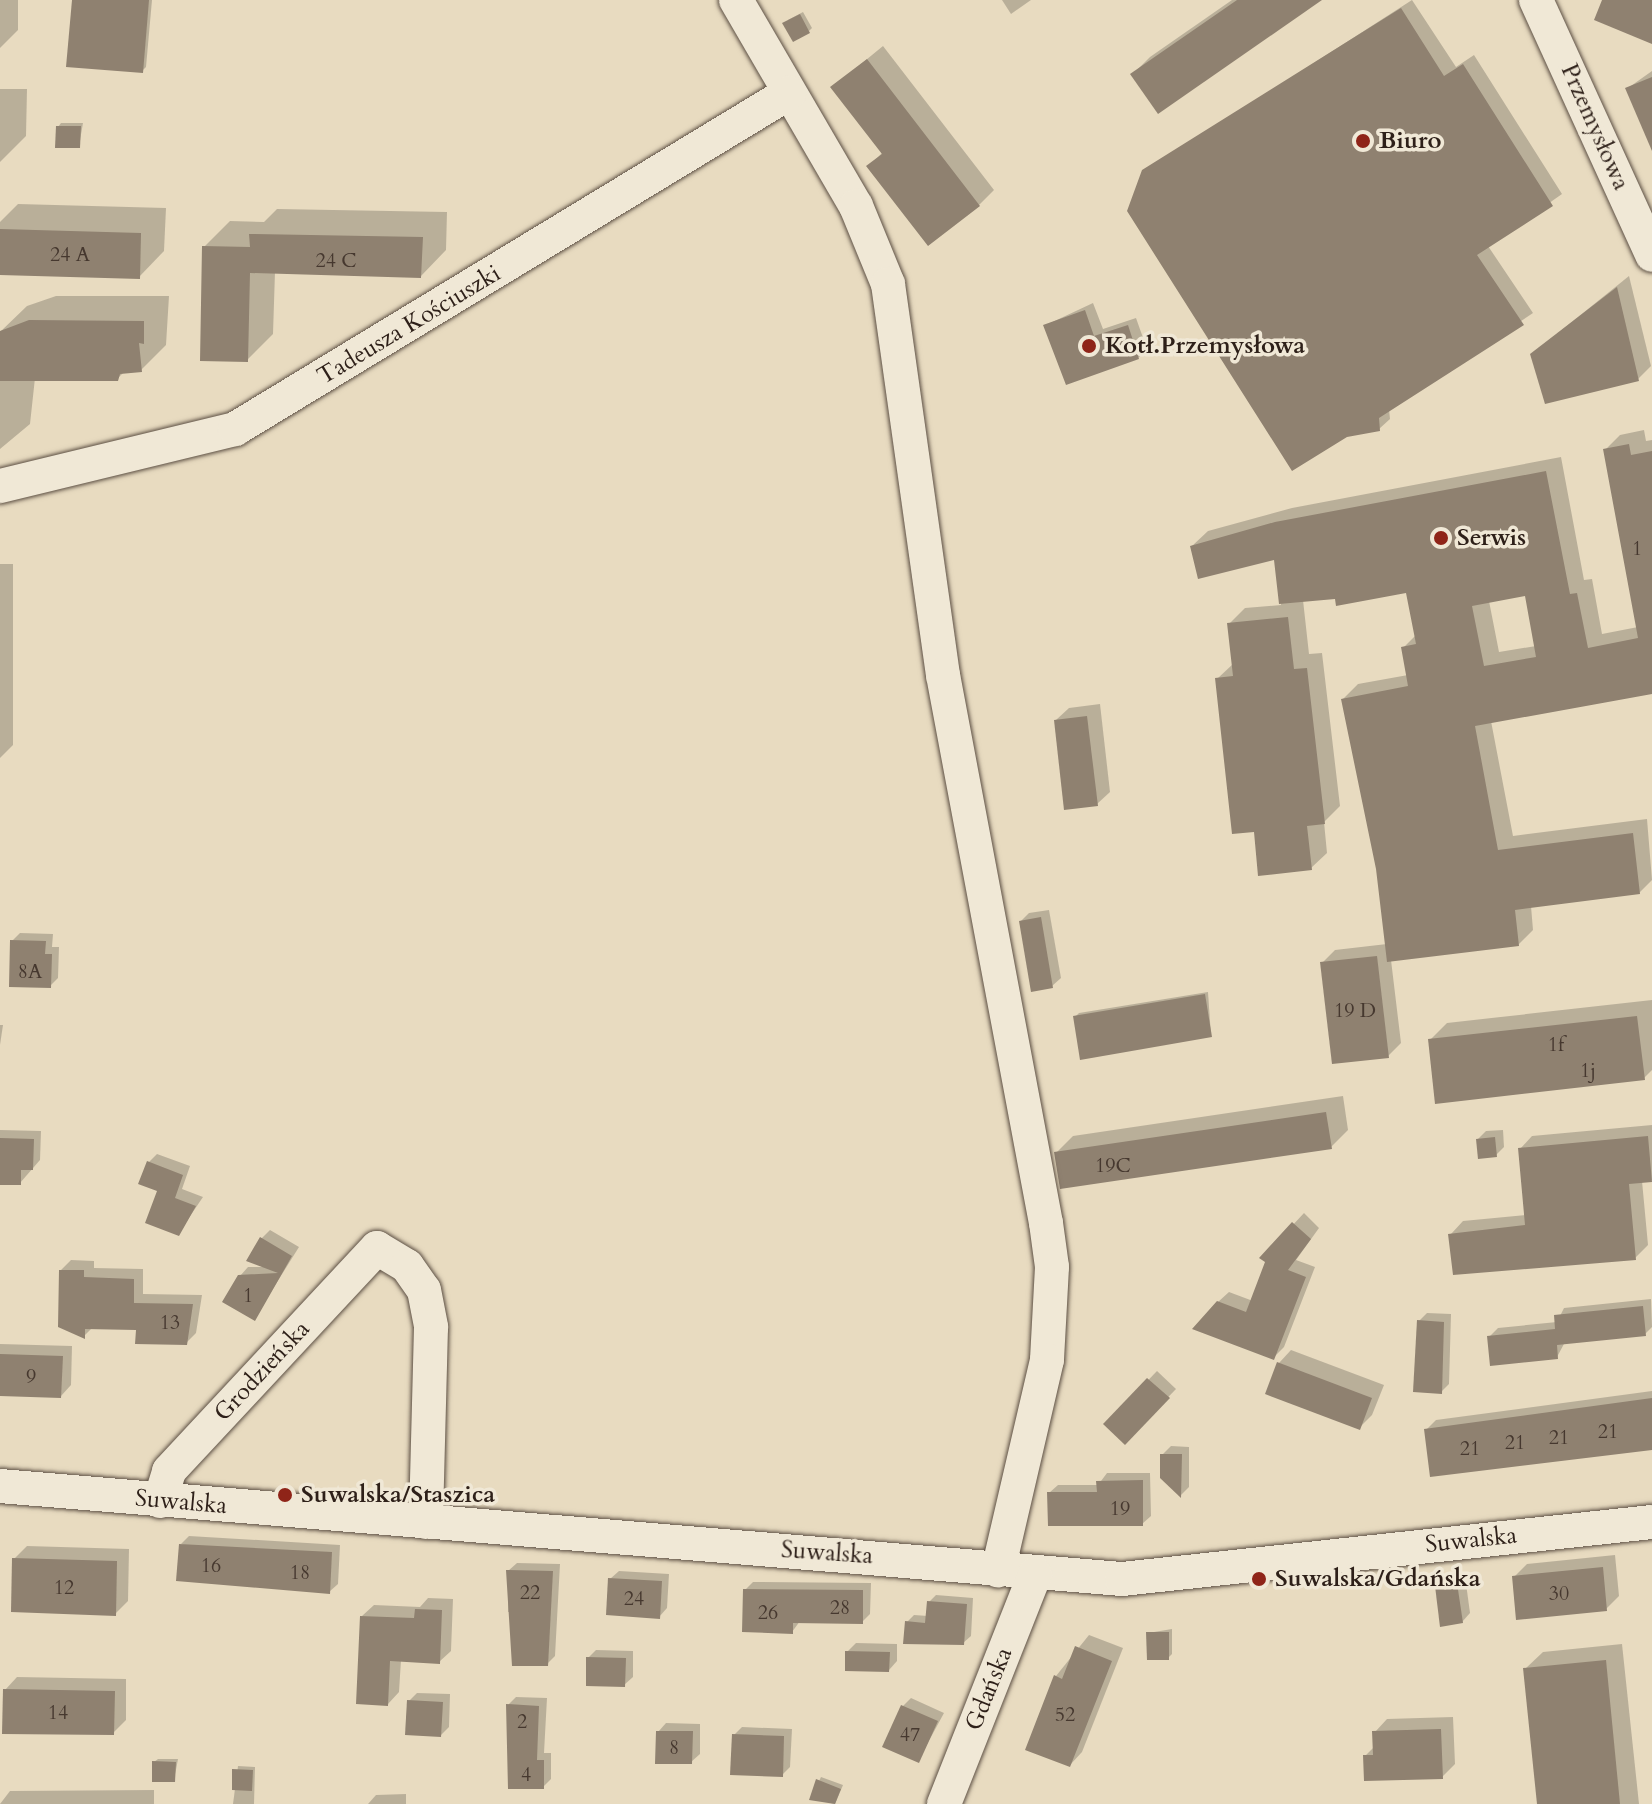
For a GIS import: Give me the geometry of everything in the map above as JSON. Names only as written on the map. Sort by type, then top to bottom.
[{"type":"street","points":[[736,0],[856,206],[888,284],[943,675],[1046,1223],[1052,1267],[1047,1360],[998,1570]]},
{"type":"street","name":"Przemysłowa","points":[[1536,0],[1652,255]]},
{"type":"street","name":"Tadeusza Kościuszki","points":[[0,486],[235,429],[789,93]]},
{"type":"street","name":"Grodzieńska","points":[[160,1501],[169,1471],[377,1248],[407,1266],[424,1290],[431,1327],[426,1522]]},
{"type":"street","name":"Suwalska","points":[[0,1486],[1035,1574],[1172,1578],[1243,1564],[1652,1522]]},
{"type":"street","name":"Gdańska","points":[[944,1804],[1035,1574]]},
{"type":"building","points":[[72,0],[149,0],[143,73],[66,67]]},
{"type":"building","points":[[1237,0],[1322,0],[1158,114],[1130,74]]},
{"type":"building","points":[[1602,0],[1652,0],[1652,44],[1594,20]]},
{"type":"building","points":[[1401,8],[1444,76],[1463,64],[1553,206],[1477,255],[1524,325],[1379,418],[1380,431],[1347,437],[1292,471],[1127,211],[1142,170]]},
{"type":"building","points":[[800,14],[810,33],[793,42],[782,23]]},
{"type":"building","points":[[867,59],[980,206],[928,246],[866,166],[882,154],[830,87]]},
{"type":"building","points":[[1652,77],[1652,151],[1625,88]]},
{"type":"building","points":[[56,126],[81,126],[80,148],[55,148]]},
{"type":"building","points":[[0,229],[141,233],[140,279],[0,275]]},
{"type":"building","points":[[249,234],[423,237],[421,278],[250,273],[248,362],[200,361],[202,246],[250,247]]},
{"type":"building","points":[[1617,287],[1639,381],[1545,404],[1530,354]]},
{"type":"building","points":[[1085,310],[1094,336],[1128,325],[1139,359],[1066,385],[1043,325]]},
{"type":"building","points":[[29,320],[144,321],[144,344],[139,343],[142,372],[120,374],[118,381],[0,381],[0,331]]},
{"type":"building","points":[[1629,444],[1631,455],[1652,451],[1652,694],[1475,726],[1498,850],[1633,833],[1640,894],[1515,910],[1519,946],[1387,962],[1376,869],[1341,699],[1408,686],[1401,647],[1416,644],[1406,593],[1336,606],[1335,599],[1279,604],[1274,560],[1198,579],[1190,546],[1275,522],[1546,471],[1570,594],[1577,593],[1588,648],[1638,638],[1603,449]],"holes":[[[1525,596],[1536,657],[1484,666],[1472,606]]]},
{"type":"building","points":[[1288,617],[1294,669],[1307,668],[1325,824],[1307,826],[1312,870],[1258,876],[1254,832],[1232,834],[1215,678],[1233,676],[1227,623]]},
{"type":"building","points":[[1087,716],[1098,806],[1064,810],[1054,720]]},
{"type":"building","points":[[1041,917],[1053,988],[1031,992],[1019,921]]},
{"type":"building","points":[[10,940],[46,941],[45,954],[52,954],[51,988],[9,987]]},
{"type":"building","points":[[1377,956],[1389,1058],[1332,1064],[1320,962]]},
{"type":"building","points":[[1205,994],[1212,1037],[1080,1060],[1073,1016]]},
{"type":"building","points":[[1637,1016],[1645,1080],[1435,1104],[1428,1039]]},
{"type":"building","points":[[1326,1112],[1332,1149],[1060,1189],[1054,1152]]},
{"type":"building","points":[[1648,1136],[1652,1182],[1629,1184],[1636,1260],[1453,1275],[1448,1234],[1525,1225],[1518,1148]]},
{"type":"building","points":[[1495,1137],[1497,1157],[1478,1159],[1476,1139]]},
{"type":"building","points":[[0,1138],[34,1139],[33,1170],[21,1170],[21,1185],[0,1185]]},
{"type":"building","points":[[147,1161],[183,1175],[175,1198],[196,1206],[179,1236],[145,1223],[157,1191],[138,1184]]},
{"type":"building","points":[[1292,1222],[1311,1239],[1288,1270],[1306,1277],[1274,1360],[1192,1329],[1217,1301],[1246,1312],[1265,1262],[1259,1258]]},
{"type":"building","points":[[260,1237],[292,1256],[255,1321],[222,1302],[238,1275],[278,1273],[246,1261]]},
{"type":"building","points":[[59,1270],[84,1270],[84,1277],[134,1279],[134,1303],[193,1304],[187,1345],[135,1344],[136,1330],[85,1329],[85,1339],[58,1327]]},
{"type":"building","points":[[1643,1306],[1646,1336],[1557,1345],[1558,1359],[1490,1366],[1487,1336],[1555,1329],[1554,1315]]},
{"type":"building","points":[[1417,1320],[1444,1322],[1442,1394],[1413,1392]]},
{"type":"building","points":[[0,1354],[63,1356],[61,1398],[0,1396]]},
{"type":"building","points":[[1277,1362],[1372,1398],[1360,1430],[1265,1394]]},
{"type":"building","points":[[1147,1378],[1170,1398],[1125,1445],[1103,1424]]},
{"type":"building","points":[[1652,1398],[1652,1450],[1430,1477],[1424,1429]]},
{"type":"building","points":[[1160,1454],[1182,1454],[1181,1498],[1160,1478]]},
{"type":"building","points":[[1143,1480],[1143,1526],[1048,1526],[1047,1492],[1097,1492],[1096,1481]]},
{"type":"building","points":[[179,1544],[332,1552],[330,1594],[176,1581]]},
{"type":"building","points":[[12,1558],[117,1561],[116,1616],[11,1612]]},
{"type":"building","points":[[1603,1567],[1607,1611],[1516,1620],[1512,1576]]},
{"type":"building","points":[[506,1570],[553,1571],[548,1666],[512,1666]]},
{"type":"building","points":[[608,1578],[662,1581],[660,1619],[606,1615]]},
{"type":"building","points":[[1457,1583],[1463,1623],[1440,1627],[1435,1586]]},
{"type":"building","points":[[743,1589],[863,1590],[863,1624],[793,1623],[793,1634],[742,1632]]},
{"type":"building","points":[[927,1601],[967,1604],[964,1645],[903,1644],[905,1621],[925,1623]]},
{"type":"building","points":[[415,1609],[442,1610],[440,1664],[390,1661],[388,1706],[356,1704],[360,1616],[414,1618]]},
{"type":"building","points":[[1146,1632],[1169,1632],[1169,1660],[1147,1660]]},
{"type":"building","points":[[1075,1646],[1112,1661],[1070,1767],[1025,1750],[1054,1675],[1062,1679]]},
{"type":"building","points":[[845,1651],[890,1652],[889,1672],[845,1671]]},
{"type":"building","points":[[586,1657],[626,1658],[625,1687],[586,1686]]},
{"type":"building","points":[[1606,1660],[1620,1804],[1537,1804],[1523,1668]]},
{"type":"building","points":[[3,1689],[115,1691],[114,1735],[2,1734]]},
{"type":"building","points":[[407,1700],[443,1702],[441,1737],[405,1735]]},
{"type":"building","points":[[506,1704],[539,1706],[537,1760],[544,1760],[544,1789],[508,1789]]},
{"type":"building","points":[[901,1705],[938,1721],[919,1763],[882,1747]]},
{"type":"building","points":[[1441,1729],[1443,1779],[1364,1781],[1363,1755],[1373,1755],[1372,1731]]},
{"type":"building","points":[[656,1731],[693,1731],[692,1764],[655,1764]]},
{"type":"building","points":[[732,1734],[784,1736],[783,1777],[730,1775]]},
{"type":"building","points":[[152,1761],[176,1762],[175,1782],[152,1782]]},
{"type":"building","points":[[232,1769],[253,1770],[252,1791],[232,1790]]},
{"type":"building","points":[[816,1779],[841,1789],[835,1804],[809,1800]]},
{"type":"place","name":"Biuro","points":[[1363,141]]},
{"type":"place","name":"Kotł.Przemysłowa","points":[[1089,346]]},
{"type":"place","name":"Serwis","points":[[1441,538]]},
{"type":"place","name":"Suwalska/Staszica","points":[[285,1495]]},
{"type":"place","name":"Suwalska/Gdańska","points":[[1259,1579]]}]
